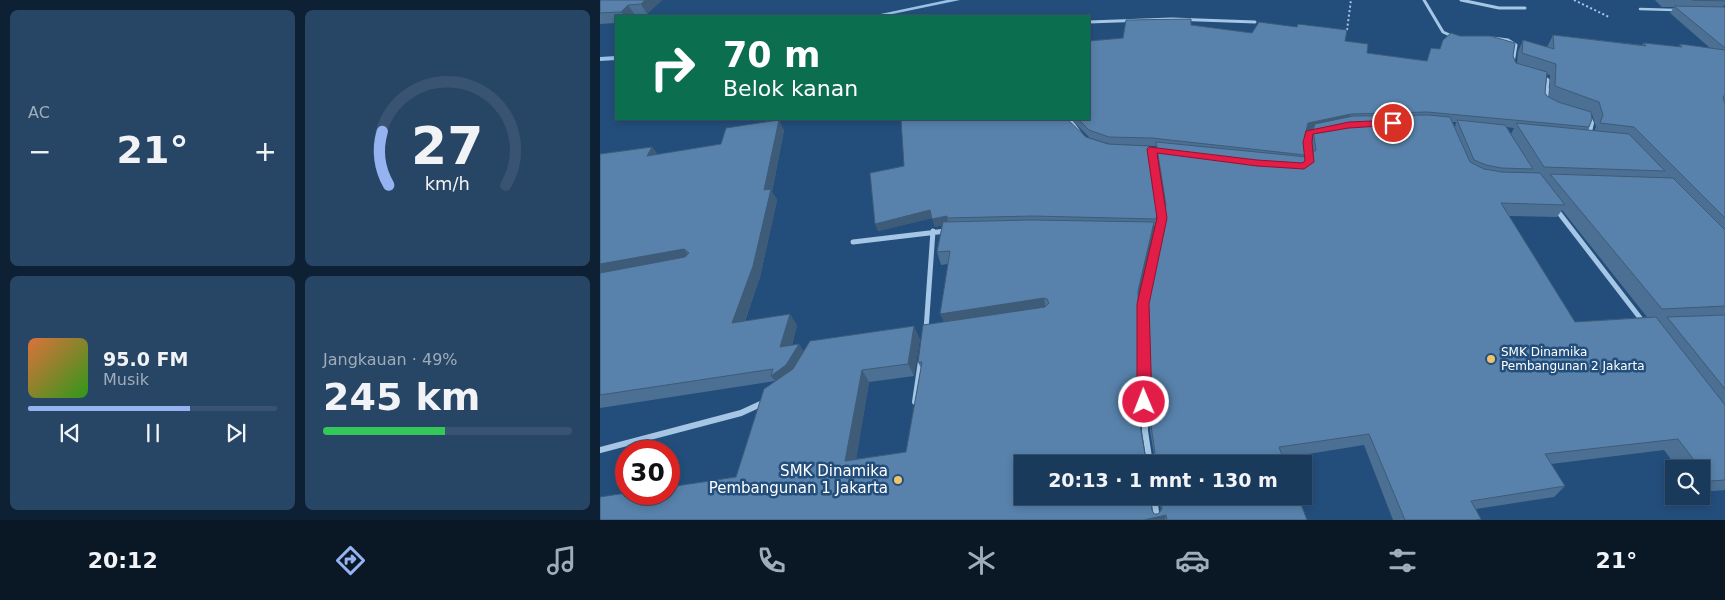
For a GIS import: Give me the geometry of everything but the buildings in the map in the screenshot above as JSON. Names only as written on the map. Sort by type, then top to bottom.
[{"type":"street","points":[[1424,0],[1442,32],[1450,37],[1459,38]]},
{"type":"street","points":[[1461,0],[1499,8],[1525,8]]},
{"type":"street","points":[[1090,22],[1156,18],[1221,19],[1255,22]]},
{"type":"street","points":[[1490,38],[1503,38],[1516,45],[1513,63],[1515,67]]},
{"type":"street","points":[[1535,73],[1544,76],[1548,80],[1545,100],[1550,104]]},
{"type":"street","points":[[1584,113],[1592,119],[1592,127],[1588,138],[1597,139]]},
{"type":"street","points":[[1068,120],[1075,124],[1081,135],[1088,140]]},
{"type":"street","points":[[1308,165],[1310,162],[1307,142],[1309,132],[1323,129]]},
{"type":"street","points":[[1133,149],[1171,152]]},
{"type":"street","points":[[1148,455],[1144,431],[1143,304],[1162,218],[1152,149]]},
{"type":"street","points":[[1553,206],[1647,326]]},
{"type":"street","points":[[853,242],[934,231],[951,231]]},
{"type":"street","points":[[934,231],[926,334],[935,332]]},
{"type":"street","points":[[1150,231],[1159,231]]},
{"type":"street","points":[[914,411],[923,353]]},
{"type":"street","points":[[600,450],[741,412],[773,397]]},
{"type":"street","points":[[1155,505],[1156,520]]},
{"type":"lane","points":[[1640,9],[1679,10]]},
{"type":"path","points":[[1347,30],[1351,0]]},
{"type":"path","points":[[1574,0],[1609,17]]},
{"type":"waterway","points":[[879,15],[957,0]]},
{"type":"waterway","points":[[600,59],[615,58]]},
{"type":"place","name":"SMK Dinamika Pembangunan 2 Jakarta","points":[[1491,359]]},
{"type":"place","name":"SMK Dinamika Pembangunan 1 Jakarta","points":[[898,480]]},
{"type":"route","points":[[1144,402],[1143,304],[1162,218],[1152,149],[1257,163],[1304,166],[1310,162],[1307,142],[1309,132],[1349,125],[1393,123]]}]
